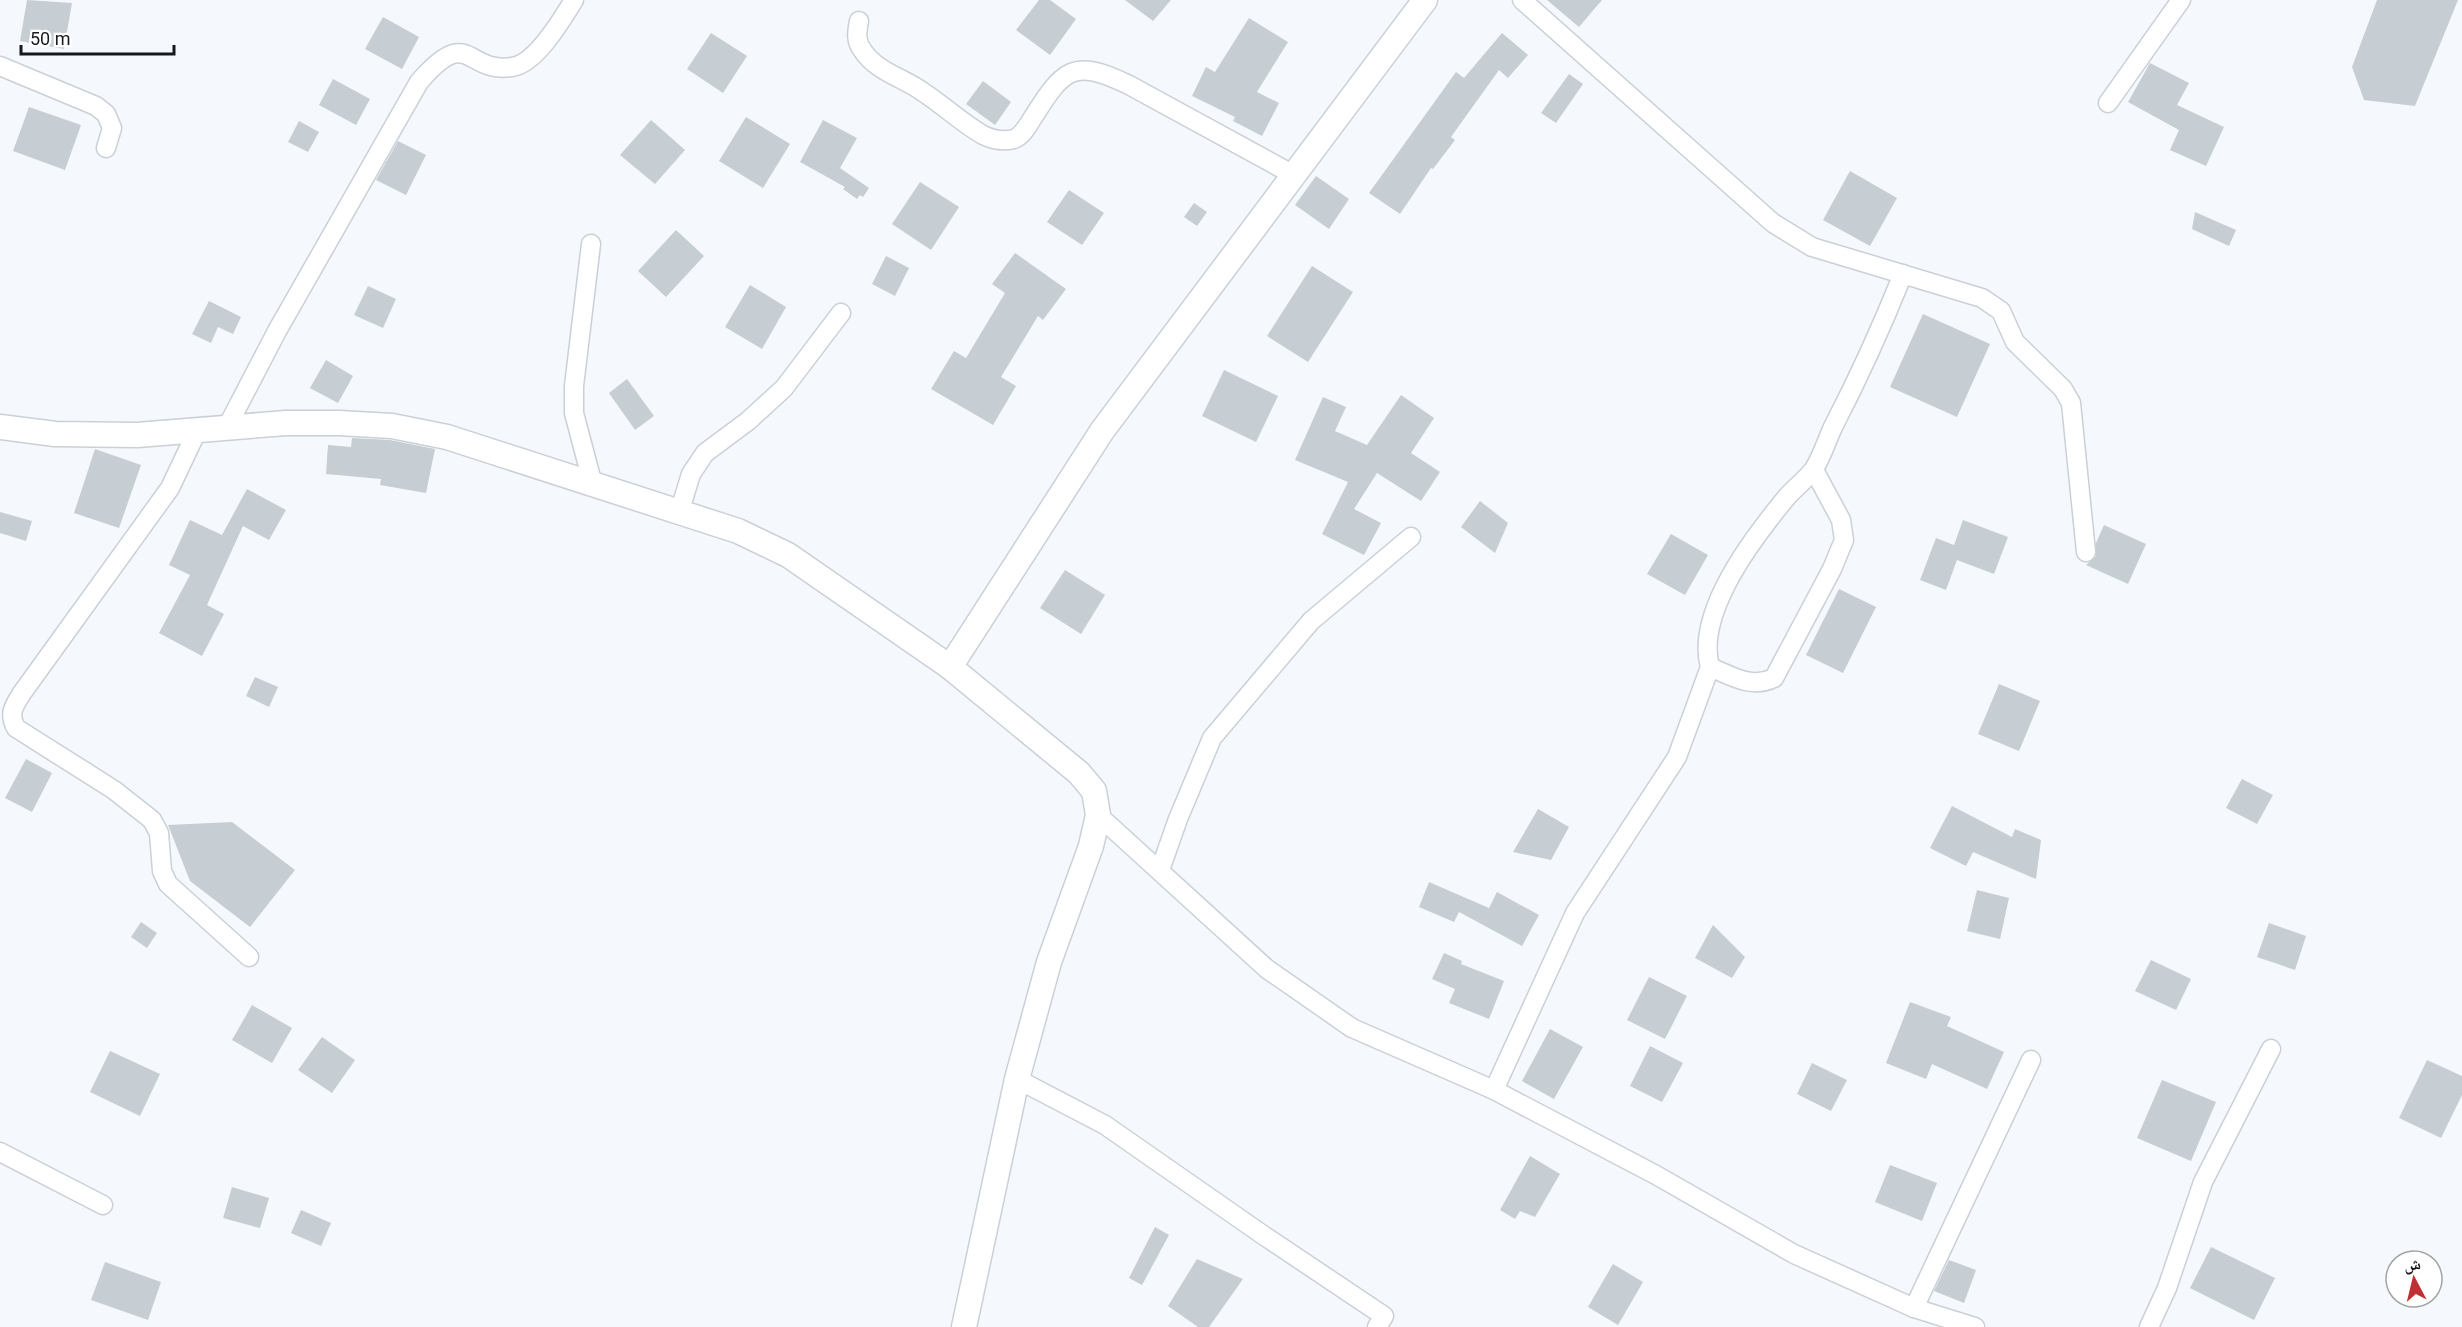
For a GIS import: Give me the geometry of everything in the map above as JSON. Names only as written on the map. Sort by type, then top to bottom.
[{"type":"street","points":[[226,429],[277,331],[419,82],[437,61],[450,54],[470,54],[487,64],[512,68],[527,62],[547,39],[574,0]]},
{"type":"street","points":[[950,667],[1102,431],[1292,174],[1425,0]]},
{"type":"street","points":[[1522,0],[1773,223],[1812,247],[1982,298],[2001,311],[2015,342],[2062,389],[2071,403],[2085,552]]},
{"type":"street","points":[[2108,103],[2181,0]]},
{"type":"street","points":[[859,21],[856,38],[863,52],[883,70],[921,90],[982,134],[999,141],[1017,138],[1025,130],[1055,83],[1074,71],[1090,70],[1106,74],[1129,85],[1292,174]]},
{"type":"street","points":[[0,66],[96,106],[106,114],[112,128],[106,148]]},
{"type":"street","points":[[591,244],[574,386],[574,413],[593,485]]},
{"type":"street","points":[[1494,1090],[1575,913],[1677,757],[1710,667],[1706,655],[1707,637],[1716,607],[1734,572],[1772,516],[1814,470],[1864,368],[1903,274]]},
{"type":"street","points":[[680,510],[691,474],[705,453],[748,421],[784,388],[841,313]]},
{"type":"street","points":[[0,428],[55,434],[137,435],[285,423],[392,426],[447,438],[593,485],[680,510],[738,531],[788,555],[950,667],[1079,773],[1094,791],[1098,815],[1091,846],[1049,962],[1017,1079],[964,1327]]},
{"type":"street","points":[[197,431],[170,488],[22,693],[12,708],[10,718],[16,728],[114,789],[152,820],[159,833],[162,871],[168,884],[249,957]]},
{"type":"street","points":[[1710,667],[1750,683],[1763,683],[1774,678],[1832,569],[1844,540],[1841,520],[1814,470]]},
{"type":"street","points":[[1160,870],[1178,819],[1212,738],[1311,621],[1410,537]]},
{"type":"street","points":[[1098,815],[1267,969],[1352,1028],[1494,1090],[1656,1175],[1794,1254],[1914,1308],[1975,1327]]},
{"type":"street","points":[[2149,1327],[2167,1288],[2203,1182],[2271,1049]]},
{"type":"street","points":[[1914,1308],[2031,1060]]},
{"type":"street","points":[[1017,1079],[1105,1125],[1384,1316],[1377,1327]]},
{"type":"street","points":[[0,1152],[103,1205]]},
{"type":"building","points":[[27,0],[72,3],[64,49],[20,41]]},
{"type":"building","points":[[1039,0],[1050,0],[1076,19],[1050,55],[1016,30]]},
{"type":"building","points":[[1125,0],[1171,0],[1153,21]]},
{"type":"building","points":[[1547,0],[1602,0],[1579,27]]},
{"type":"building","points":[[2377,0],[2458,0],[2415,106],[2364,100],[2352,67]]},
{"type":"building","points":[[383,17],[419,37],[402,69],[365,49]]},
{"type":"building","points":[[1249,18],[1288,42],[1257,92],[1279,103],[1262,136],[1233,121],[1235,117],[1192,96],[1206,67],[1215,72]]},
{"type":"building","points":[[711,33],[747,56],[723,93],[687,69]]},
{"type":"building","points":[[1502,33],[1528,55],[1508,78],[1499,70],[1451,137],[1455,140],[1433,169],[1431,168],[1400,214],[1369,193],[1456,72],[1464,78]]},
{"type":"building","points":[[2150,63],[2189,83],[2177,105],[2224,127],[2206,166],[2170,150],[2179,130],[2128,102]]},
{"type":"building","points":[[1569,74],[1583,84],[1556,123],[1541,113]]},
{"type":"building","points":[[333,79],[370,99],[356,125],[319,105]]},
{"type":"building","points":[[983,81],[1011,102],[995,125],[966,104]]},
{"type":"building","points":[[29,107],[81,125],[65,170],[13,151]]},
{"type":"building","points":[[746,117],[790,144],[763,188],[719,161]]},
{"type":"building","points":[[651,120],[685,150],[655,184],[620,155]]},
{"type":"building","points":[[823,120],[857,138],[840,168],[869,188],[863,197],[860,195],[857,199],[843,189],[845,187],[800,162]]},
{"type":"building","points":[[299,121],[319,132],[308,152],[288,142]]},
{"type":"building","points":[[398,141],[426,155],[406,195],[376,180]]},
{"type":"building","points":[[1850,171],[1897,198],[1870,246],[1823,220]]},
{"type":"building","points":[[1316,176],[1349,199],[1329,229],[1295,205]]},
{"type":"building","points":[[920,182],[959,207],[931,250],[892,224]]},
{"type":"building","points":[[1069,190],[1104,213],[1082,245],[1047,222]]},
{"type":"building","points":[[1194,203],[1207,212],[1197,226],[1184,217]]},
{"type":"building","points":[[2195,212],[2236,230],[2229,246],[2192,229]]},
{"type":"building","points":[[676,230],[704,256],[666,297],[638,271]]},
{"type":"building","points":[[1015,253],[1066,289],[1043,320],[1038,316],[1001,377],[1016,386],[993,425],[931,389],[954,351],[966,358],[1005,293],[992,284]]},
{"type":"building","points":[[886,256],[909,268],[895,296],[872,284]]},
{"type":"building","points":[[1312,266],[1353,292],[1308,362],[1267,336]]},
{"type":"building","points":[[750,285],[786,307],[762,349],[725,327]]},
{"type":"building","points":[[368,286],[396,299],[383,328],[354,315]]},
{"type":"building","points":[[209,301],[241,317],[233,334],[218,327],[211,343],[192,334]]},
{"type":"building","points":[[1923,314],[1990,344],[1957,417],[1890,387]]},
{"type":"building","points":[[326,360],[353,376],[338,403],[310,388]]},
{"type":"building","points":[[1224,370],[1278,396],[1256,442],[1202,416]]},
{"type":"building","points":[[627,379],[654,416],[635,430],[609,393]]},
{"type":"building","points":[[1401,395],[1434,418],[1411,453],[1440,472],[1421,501],[1377,473],[1354,509],[1381,523],[1364,555],[1322,534],[1348,482],[1295,460],[1323,397],[1346,407],[1335,431],[1367,445]]},
{"type":"building","points":[[352,438],[390,440],[435,449],[426,493],[380,485],[381,479],[326,474],[328,445],[351,447]]},
{"type":"building","points":[[95,449],[141,465],[119,528],[74,513]]},
{"type":"building","points":[[247,489],[286,510],[269,540],[243,526],[207,605],[224,614],[202,656],[159,633],[190,575],[169,565],[190,520],[222,535]]},
{"type":"building","points":[[1480,501],[1508,523],[1495,553],[1461,527]]},
{"type":"building","points":[[0,512],[32,521],[26,541],[0,533]]},
{"type":"building","points":[[1963,520],[2008,537],[1994,574],[1957,560],[1946,590],[1920,580],[1936,538],[1954,545]]},
{"type":"building","points":[[2104,525],[2146,544],[2128,584],[2086,565],[2096,556],[2096,543]]},
{"type":"building","points":[[1671,534],[1708,555],[1685,595],[1647,574]]},
{"type":"building","points":[[1065,570],[1105,595],[1081,634],[1040,608]]},
{"type":"building","points":[[1839,589],[1876,607],[1843,673],[1806,655]]},
{"type":"building","points":[[255,677],[278,687],[269,707],[246,696]]},
{"type":"building","points":[[1999,684],[2040,701],[2019,751],[1978,734]]},
{"type":"building","points":[[26,759],[52,773],[32,812],[5,798]]},
{"type":"building","points":[[2242,779],[2273,795],[2257,824],[2226,808]]},
{"type":"building","points":[[1952,806],[2012,837],[2015,829],[2041,840],[2036,879],[1973,852],[1966,866],[1930,848]]},
{"type":"building","points":[[1538,809],[1569,827],[1551,860],[1513,852]]},
{"type":"building","points":[[232,822],[295,870],[250,927],[190,881],[168,825]]},
{"type":"building","points":[[1429,882],[1489,908],[1497,892],[1539,915],[1522,946],[1459,912],[1454,922],[1419,907]]},
{"type":"building","points":[[1977,890],[2009,898],[2000,939],[1967,931]]},
{"type":"building","points":[[141,922],[157,933],[147,948],[131,937]]},
{"type":"building","points":[[2269,923],[2306,936],[2295,970],[2257,957]]},
{"type":"building","points":[[1713,925],[1745,957],[1732,978],[1695,958]]},
{"type":"building","points":[[1444,953],[1462,961],[1461,964],[1504,981],[1489,1019],[1449,1003],[1455,989],[1432,979]]},
{"type":"building","points":[[2151,960],[2191,979],[2176,1010],[2135,991]]},
{"type":"building","points":[[1649,977],[1687,996],[1665,1039],[1627,1020]]},
{"type":"building","points":[[1910,1002],[1951,1017],[1947,1026],[2004,1052],[1987,1089],[1932,1064],[1926,1079],[1886,1063]]},
{"type":"building","points":[[252,1005],[292,1028],[272,1063],[232,1040]]},
{"type":"building","points":[[1550,1029],[1583,1047],[1554,1099],[1522,1081]]},
{"type":"building","points":[[322,1037],[355,1060],[332,1093],[298,1070]]},
{"type":"building","points":[[1650,1046],[1683,1063],[1662,1102],[1630,1086]]},
{"type":"building","points":[[110,1051],[160,1074],[140,1116],[90,1092]]},
{"type":"building","points":[[2427,1060],[2462,1076],[2462,1095],[2441,1138],[2399,1118]]},
{"type":"building","points":[[1812,1063],[1847,1080],[1831,1111],[1797,1094]]},
{"type":"building","points":[[2162,1080],[2216,1102],[2191,1161],[2137,1138]]},
{"type":"building","points":[[1530,1156],[1560,1174],[1535,1217],[1520,1211],[1515,1219],[1500,1210]]},
{"type":"building","points":[[1890,1165],[1937,1183],[1922,1221],[1875,1202]]},
{"type":"building","points":[[232,1187],[269,1198],[260,1228],[223,1218]]},
{"type":"building","points":[[301,1210],[331,1223],[321,1246],[291,1233]]},
{"type":"building","points":[[1155,1227],[1169,1235],[1142,1285],[1129,1278]]},
{"type":"building","points":[[2211,1247],[2275,1278],[2254,1320],[2190,1288]]},
{"type":"building","points":[[1197,1259],[1243,1279],[1209,1327],[1198,1327],[1168,1306]]},
{"type":"building","points":[[1949,1260],[1976,1270],[1964,1303],[1934,1291]]},
{"type":"building","points":[[105,1262],[161,1282],[148,1320],[91,1300]]},
{"type":"building","points":[[1613,1264],[1643,1282],[1618,1325],[1588,1307]]}]
